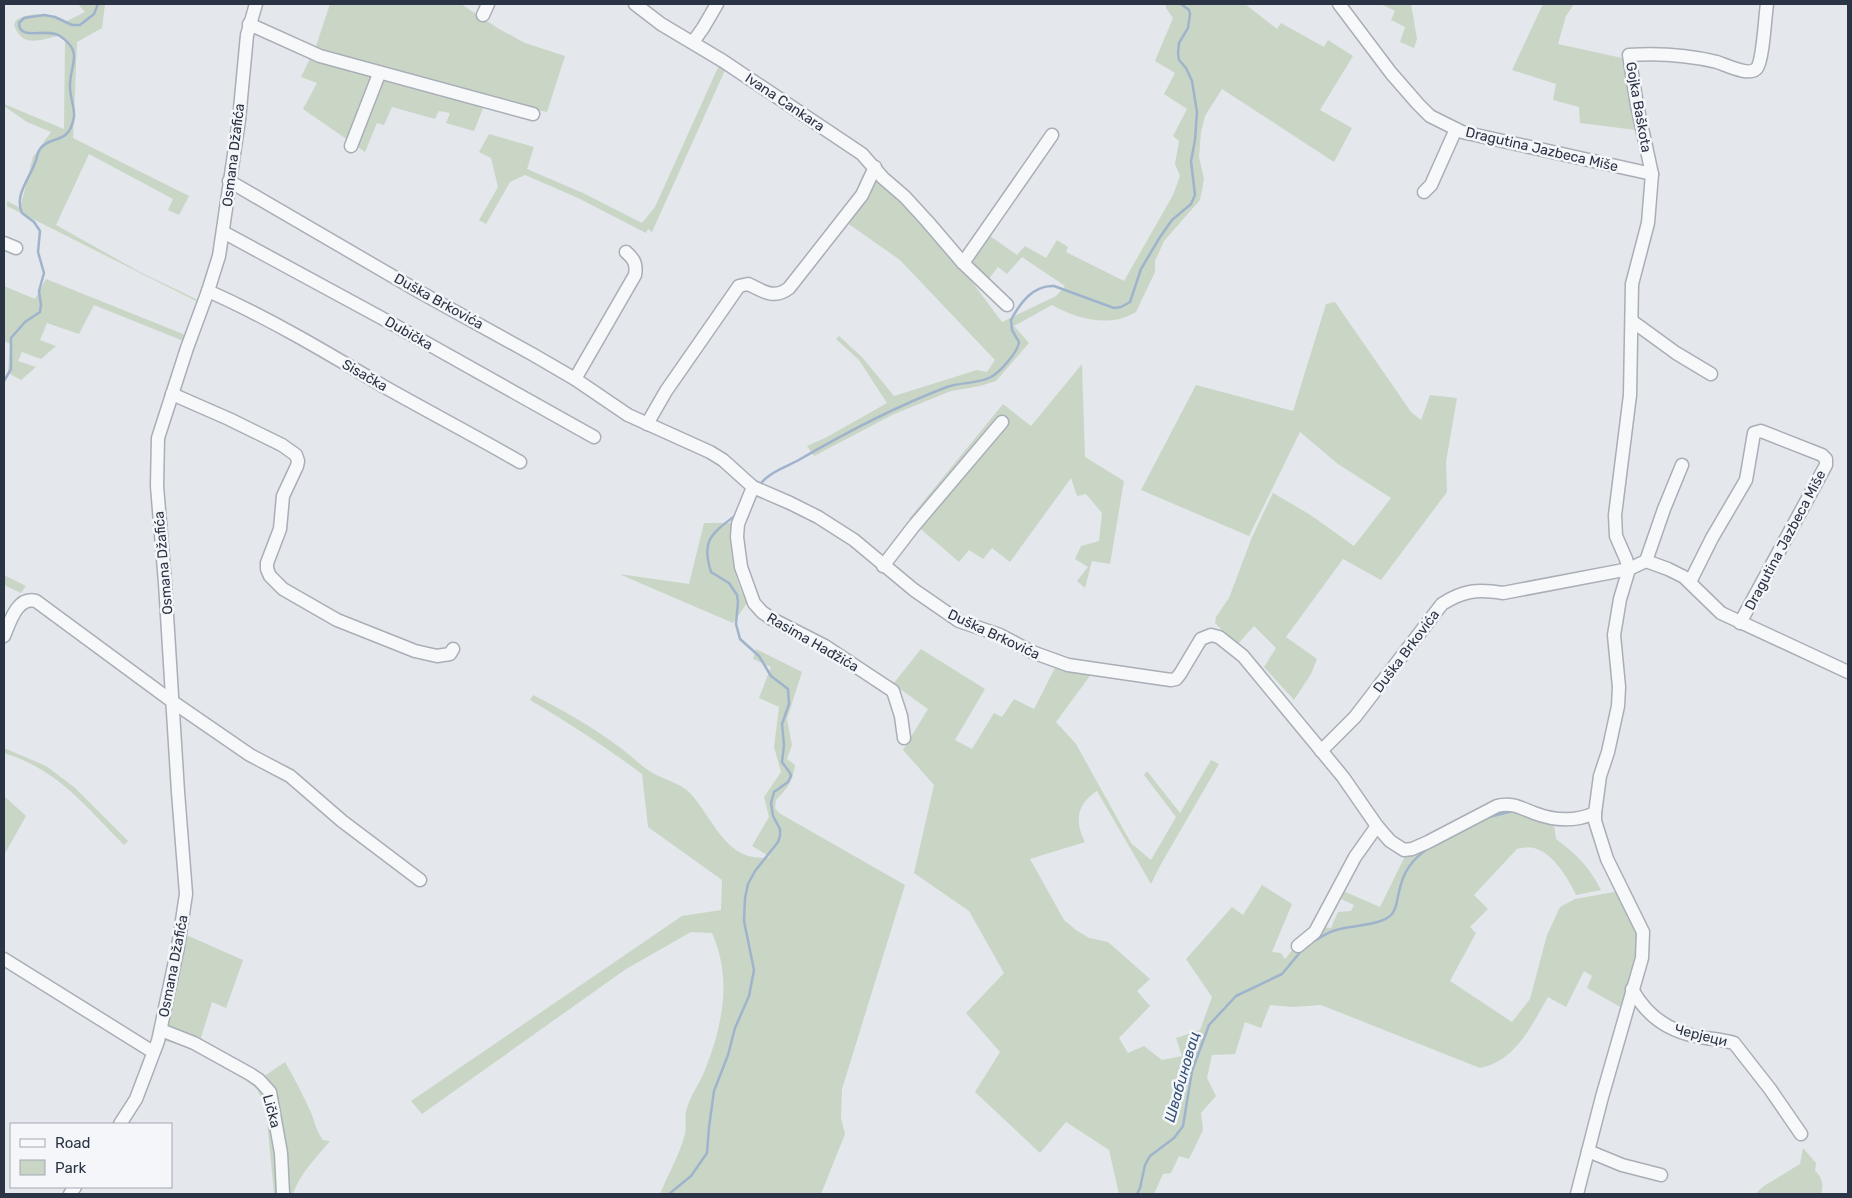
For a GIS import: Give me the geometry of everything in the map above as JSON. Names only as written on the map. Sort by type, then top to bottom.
[{"type":"street","name":"Osmana Džafića","points":[[121,1123],[136,1099],[161,1030],[178,947],[186,894],[156,459],[158,438],[219,256],[228,181],[239,120],[244,55],[249,24],[256,4]]},
{"type":"street","name":"Ivana Cankara","points":[[635,4],[654,19],[693,42],[862,154],[875,167],[882,178],[905,197],[922,215],[963,262],[1007,304]]},
{"type":"street","points":[[693,42],[717,4]]},
{"type":"street","name":"Dragutina Jazbeca Miše","points":[[1339,4],[1391,73],[1430,116],[1462,132],[1652,174]]},
{"type":"street","name":"Gojka Baškota","points":[[1652,174],[1629,55],[1661,54],[1688,56],[1746,72],[1753,71],[1757,69],[1760,58],[1767,4]]},
{"type":"street","points":[[249,24],[320,56],[379,74],[532,114]]},
{"type":"street","points":[[351,146],[379,74]]},
{"type":"street","points":[[1424,192],[1431,185],[1456,129]]},
{"type":"street","points":[[963,262],[1052,135]]},
{"type":"street","points":[[647,424],[666,391],[738,288],[742,284],[748,284],[763,292],[774,295],[784,292],[789,288],[862,195],[875,167]]},
{"type":"street","points":[[1577,1194],[1642,958],[1643,932],[1607,859],[1595,821],[1595,812],[1600,776],[1608,752],[1618,706],[1619,687],[1614,635],[1620,599],[1629,569],[1616,536],[1615,515],[1630,395],[1632,284],[1636,261],[1648,223],[1652,174]]},
{"type":"street","name":"Duška Brkovića","points":[[228,181],[575,379],[628,415],[710,452],[723,460],[759,490],[790,502],[854,540],[883,566],[934,605],[958,620],[1000,635],[1032,652],[1068,666],[1162,679],[1176,679],[1201,639],[1208,635],[1214,635],[1243,656],[1343,777],[1377,826],[1390,841],[1404,850],[1412,849],[1428,842],[1497,806],[1505,804],[1514,804],[1552,819],[1585,818],[1595,812]]},
{"type":"street","name":"Dubička","points":[[222,232],[389,322],[594,438]]},
{"type":"street","points":[[4,243],[16,248]]},
{"type":"street","points":[[575,379],[635,275],[637,267],[626,252]]},
{"type":"street","name":"Sisačka","points":[[208,291],[289,330],[520,462]]},
{"type":"street","points":[[1632,321],[1676,353],[1711,374]]},
{"type":"street","points":[[172,394],[229,419],[287,448],[296,455],[297,466],[283,496],[280,528],[267,563],[267,569],[275,582],[301,600],[337,620],[415,651],[437,656],[450,654],[453,649]]},
{"type":"street","points":[[883,566],[913,527],[1002,422]]},
{"type":"street","name":"Dragutina Jazbeca Miše","points":[[1690,582],[1712,538],[1746,480],[1754,433],[1761,431],[1822,455],[1826,459],[1826,465],[1740,623]]},
{"type":"street","points":[[1629,569],[1646,562],[1664,509],[1682,465]]},
{"type":"street","name":"Rasima Hađžića","points":[[759,490],[747,503],[738,524],[737,537],[741,567],[754,603],[772,619],[825,646],[894,691],[902,716],[904,738]]},
{"type":"street","name":"Dragutina Jazbeca Miše","points":[[1646,562],[1684,576],[1721,613],[1848,672]]},
{"type":"street","name":"Duška Brkovića","points":[[1321,751],[1355,717],[1442,604],[1456,596],[1482,589],[1503,593],[1629,569]]},
{"type":"street","points":[[4,636],[18,606],[28,600],[36,601],[173,702],[250,755],[290,776],[342,821],[420,880]]},
{"type":"street","points":[[1298,946],[1315,932],[1355,857],[1377,826]]},
{"type":"street","points":[[4,959],[154,1052]]},
{"type":"street","name":"Черјеци","points":[[1632,989],[1640,1003],[1664,1025],[1696,1036],[1734,1043],[1770,1089],[1800,1134]]},
{"type":"street","name":"Lička","points":[[161,1030],[194,1043],[250,1074],[259,1080],[270,1092],[281,1154],[283,1194]]},
{"type":"street","points":[[1588,1151],[1622,1165],[1661,1175]]},
{"type":"green space","points":[[78,4],[105,4],[102,28],[77,42],[73,138],[189,196],[179,215],[168,210],[173,199],[89,154],[56,225],[140,272],[200,301],[200,303],[7,206],[7,201],[20,208],[33,157],[51,132],[27,122],[4,106],[4,104],[64,129],[65,40],[58,36],[32,41],[27,40],[17,32],[14,25],[16,20],[36,14],[67,21],[85,12]]},
{"type":"green space","points":[[330,4],[461,4],[499,29],[525,43],[565,56],[547,112],[487,98],[474,131],[446,123],[450,113],[439,111],[435,119],[392,107],[384,125],[377,123],[365,152],[303,109],[317,83],[301,77],[316,46]]},
{"type":"green space","points":[[1166,4],[1245,4],[1277,29],[1281,23],[1324,47],[1328,40],[1353,56],[1320,110],[1352,128],[1334,162],[1222,89],[1205,116],[1201,132],[1199,157],[1204,179],[1200,200],[1164,241],[1155,261],[1155,272],[1136,312],[1116,320],[1105,321],[1083,318],[1052,305],[1014,326],[1029,343],[996,381],[951,391],[894,414],[814,456],[807,446],[827,437],[887,403],[859,360],[836,339],[839,336],[862,357],[894,396],[977,370],[987,372],[995,360],[900,260],[843,220],[875,172],[951,254],[1002,322],[1056,296],[1065,286],[1022,257],[1007,274],[998,267],[988,280],[969,263],[983,231],[1017,255],[1025,246],[1046,258],[1057,240],[1068,247],[1066,252],[1124,281],[1173,195],[1180,176],[1175,164],[1179,141],[1173,136],[1187,109],[1164,94],[1175,73],[1155,61],[1173,18],[1166,8]]},
{"type":"green space","points":[[1381,4],[1411,4],[1417,39],[1414,48],[1400,42],[1405,27],[1391,20],[1395,11]]},
{"type":"green space","points":[[1543,4],[1574,4],[1566,16],[1558,44],[1622,58],[1636,130],[1580,123],[1579,107],[1553,100],[1556,84],[1512,70]]},
{"type":"green space","points":[[720,63],[726,68],[652,232],[648,229],[646,233],[578,198],[525,175],[510,182],[486,224],[479,220],[498,187],[491,158],[479,152],[489,134],[534,147],[527,169],[583,193],[642,223],[655,207]]},
{"type":"green space","points":[[46,279],[188,336],[186,342],[94,305],[79,334],[47,323],[40,340],[56,346],[41,359],[22,352],[18,361],[36,367],[21,380],[8,373],[10,344],[4,341],[4,286],[35,299]]},
{"type":"green space","points":[[1335,302],[1411,412],[1421,420],[1430,395],[1457,398],[1446,462],[1447,492],[1381,580],[1343,559],[1286,637],[1317,659],[1311,674],[1294,700],[1264,667],[1276,648],[1254,626],[1237,645],[1215,623],[1216,617],[1229,598],[1252,537],[1273,493],[1309,514],[1354,546],[1391,498],[1338,464],[1300,432],[1249,536],[1141,490],[1196,385],[1293,411],[1326,304]]},
{"type":"green space","points":[[1082,364],[1085,457],[1124,481],[1110,564],[1092,561],[1085,588],[1077,581],[1088,567],[1075,559],[1081,546],[1099,541],[1102,513],[1086,494],[1077,496],[1071,478],[1010,562],[992,548],[983,559],[969,550],[959,562],[909,519],[1003,404],[1031,426]]},
{"type":"green space","points":[[704,523],[737,523],[731,552],[738,583],[747,603],[733,623],[619,574],[689,584]]},
{"type":"green space","points":[[4,575],[26,586],[21,593],[4,585]]},
{"type":"green space","points":[[756,649],[802,672],[787,719],[792,745],[787,759],[795,765],[794,771],[789,784],[776,800],[775,808],[779,813],[905,885],[842,1089],[841,1118],[845,1134],[821,1194],[660,1194],[683,1141],[686,1131],[687,1108],[705,1070],[720,1019],[723,1001],[722,967],[712,933],[691,932],[626,969],[422,1114],[411,1101],[682,916],[721,910],[722,880],[648,827],[642,774],[559,717],[530,700],[533,695],[566,712],[598,732],[653,773],[687,790],[732,847],[743,854],[755,857],[770,857],[752,846],[769,817],[764,797],[781,772],[774,747],[779,707],[759,698],[771,667],[753,659]]},
{"type":"green space","points":[[921,649],[985,689],[955,740],[972,749],[994,713],[1002,717],[1014,699],[1034,709],[1059,660],[1098,665],[1056,722],[1076,744],[1131,843],[1151,860],[1176,817],[1144,775],[1147,771],[1180,813],[1211,760],[1219,764],[1151,884],[1097,791],[1085,801],[1079,814],[1079,827],[1085,842],[1030,859],[1064,920],[1089,938],[1108,942],[1150,979],[1137,991],[1150,1006],[1119,1038],[1128,1053],[1144,1046],[1162,1060],[1182,1056],[1176,1038],[1200,1030],[1212,997],[1186,959],[1232,907],[1243,915],[1262,885],[1292,904],[1272,952],[1281,953],[1285,959],[1302,938],[1319,927],[1331,928],[1338,912],[1351,911],[1354,905],[1337,897],[1341,890],[1380,907],[1409,848],[1495,804],[1553,818],[1556,839],[1582,861],[1601,890],[1576,895],[1559,867],[1547,855],[1532,847],[1517,849],[1474,895],[1488,909],[1470,927],[1476,933],[1450,981],[1512,1022],[1530,999],[1547,935],[1560,907],[1575,899],[1620,891],[1637,931],[1639,951],[1622,1008],[1587,988],[1592,976],[1584,971],[1566,1007],[1548,997],[1529,1030],[1513,1050],[1493,1064],[1480,1068],[1321,1005],[1293,1007],[1270,1005],[1261,1028],[1245,1022],[1235,1054],[1212,1055],[1207,1078],[1216,1096],[1201,1113],[1203,1130],[1189,1159],[1179,1156],[1171,1173],[1163,1174],[1154,1194],[1119,1194],[1109,1150],[1066,1122],[1040,1153],[975,1092],[1000,1052],[966,1013],[1004,973],[969,911],[914,873],[934,785],[903,750],[928,709],[893,684]]},
{"type":"green space","points":[[4,748],[46,766],[74,787],[128,841],[124,845],[83,803],[56,779],[23,760],[4,753]]},
{"type":"green space","points":[[4,796],[26,816],[4,855]]},
{"type":"green space","points":[[184,934],[243,960],[226,1008],[212,1002],[200,1041],[263,1077],[285,1062],[306,1102],[319,1134],[323,1140],[330,1141],[304,1172],[293,1194],[274,1194],[265,1105],[257,1089],[244,1079],[193,1049],[156,1038]]},
{"type":"green space","points":[[1803,1148],[1816,1163],[1815,1171],[1822,1184],[1821,1194],[1755,1194],[1764,1186],[1800,1164]]},
{"type":"waterway","points":[[4,381],[11,369],[11,338],[25,322],[40,312],[39,291],[44,273],[38,252],[40,231],[34,222],[22,213],[20,207],[21,194],[40,149],[49,142],[64,136],[72,126],[74,117],[70,87],[74,60],[72,48],[68,42],[55,34],[24,32],[20,29],[19,23],[24,18],[44,15],[55,17],[72,25],[80,25],[94,14],[98,4]]},
{"type":"waterway","points":[[759,486],[776,471],[889,412],[947,387],[981,381],[991,377],[1004,366],[1018,346],[1019,342],[1012,330],[1011,320],[1028,296],[1040,288],[1054,286],[1114,308],[1121,307],[1130,302],[1141,269],[1160,237],[1172,220],[1191,204],[1195,195],[1191,161],[1197,112],[1192,81],[1186,68],[1179,60],[1178,53],[1179,43],[1188,28],[1190,14],[1189,10],[1181,4]]},
{"type":"waterway","points":[[669,1194],[691,1176],[707,1153],[714,1091],[728,1055],[735,1028],[749,996],[754,970],[744,921],[748,884],[755,871],[778,842],[780,829],[773,816],[771,803],[774,792],[788,782],[791,776],[782,762],[784,745],[782,724],[789,704],[788,689],[771,676],[759,656],[740,639],[736,624],[737,595],[729,583],[711,572],[708,561],[707,552],[710,539],[720,527],[736,515]]},
{"type":"waterway","name":"Швабиновац","points":[[1489,817],[1513,811]]},
{"type":"waterway","name":"Швабиновац","points":[[1312,942],[1333,931],[1381,921],[1392,914],[1406,872],[1413,861],[1429,848]]},
{"type":"waterway","name":"Швабиновац","points":[[1137,1194],[1145,1165],[1150,1156],[1174,1138],[1183,1126],[1192,1071],[1209,1025],[1236,996],[1282,974],[1302,950]]}]
